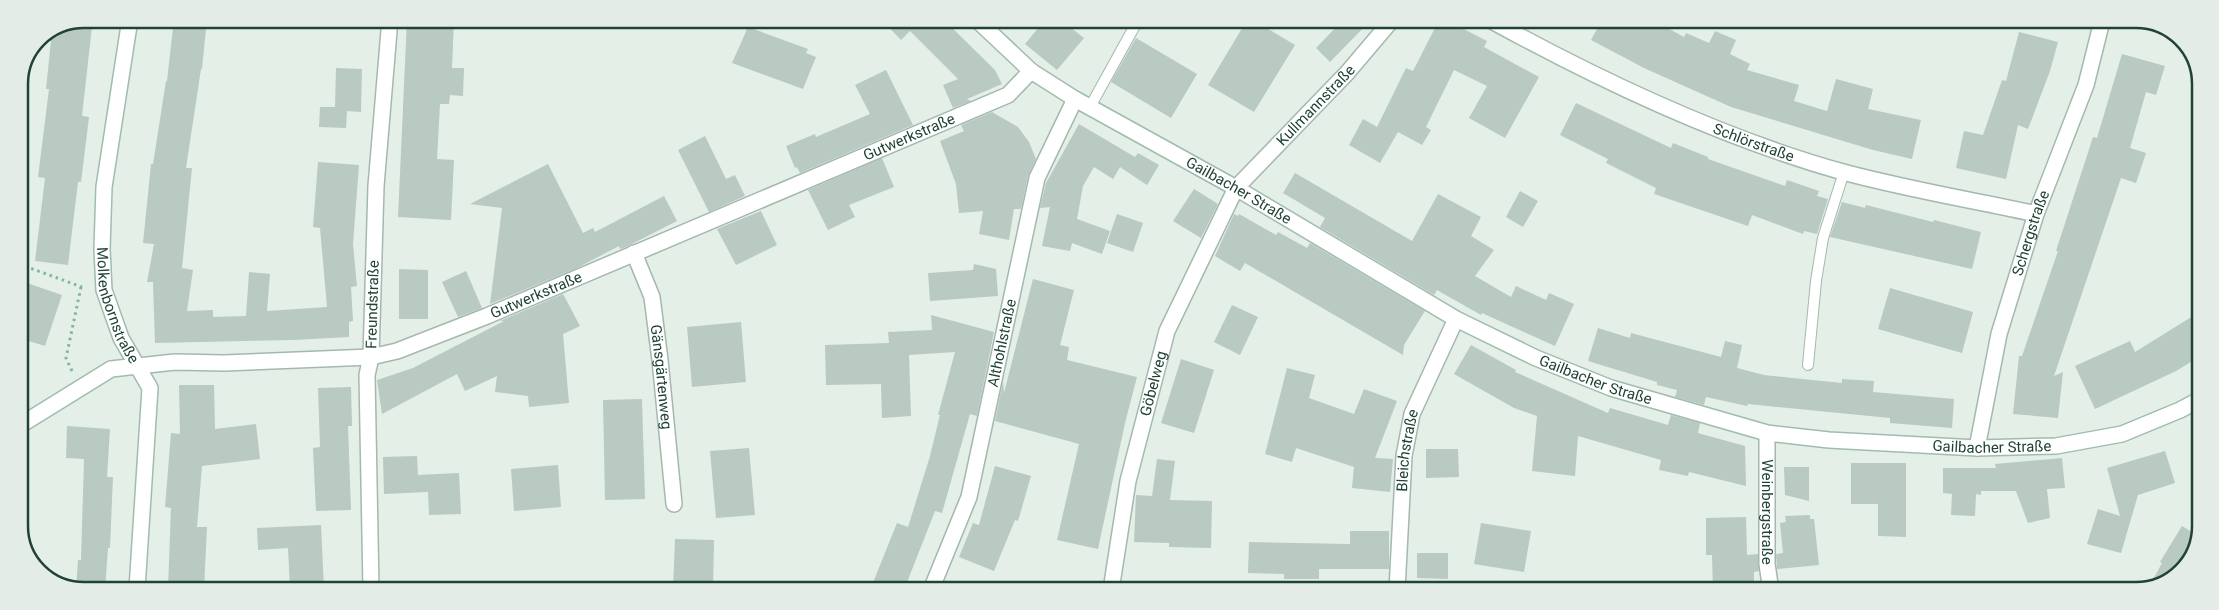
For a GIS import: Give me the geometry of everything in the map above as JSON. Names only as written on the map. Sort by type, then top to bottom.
[{"type":"street","name":"Molkenbornstraße","points":[[129,28],[104,187],[102,249],[104,290],[121,338],[150,388],[137,582]]},
{"type":"street","name":"Freundstraße","points":[[371,582],[367,375],[371,357],[376,186],[389,28]]},
{"type":"street","name":"Gailbacher Straße","points":[[985,28],[1031,71],[1075,99],[1236,188],[1456,319],[1536,358],[1611,388],[1767,433],[1871,443],[1977,448],[2056,446],[2122,434],[2192,404]]},
{"type":"street","name":"Kullmannstraße","points":[[1236,188],[1347,73],[1385,28]]},
{"type":"street","name":"Schlörstraße","points":[[1505,28],[1567,62],[1725,132],[1844,172],[2036,214]]},
{"type":"street","name":"Schergstraße","points":[[1977,448],[1999,334],[2036,214],[2086,85],[2100,28]]},
{"type":"street","name":"Gutwerkstraße","points":[[28,421],[111,369],[175,362],[224,363],[371,357],[397,351],[487,316],[634,252],[1008,95],[1031,71]]},
{"type":"street","name":"Althohlstraße","points":[[933,582],[968,497],[1037,178],[1075,99]]},
{"type":"street","name":"Göbelweg","points":[[1112,582],[1128,481],[1167,330],[1236,188]]},
{"type":"street","name":"Gänsgärtenweg","points":[[634,252],[652,297],[674,504]]},
{"type":"street","name":"Bleichstraße","points":[[1397,582],[1404,456],[1412,414],[1456,319]]},
{"type":"street","name":"Weinbergstraße","points":[[1767,433],[1766,564],[1769,582]]},
{"type":"lane","points":[[1090,107],[1134,28]]},
{"type":"lane","points":[[1808,364],[1816,281],[1823,238],[1844,172]]},
{"type":"path","points":[[28,267],[81,287],[104,290]]},
{"type":"path","points":[[80,389],[66,358],[81,287]]},
{"type":"building","points":[[92,28],[82,116],[89,117],[81,182],[78,182],[68,265],[35,261],[45,178],[38,177],[49,89],[46,89],[51,38],[72,29]]},
{"type":"building","points":[[173,28],[206,28],[202,69],[186,168],[192,168],[182,268],[193,270],[187,311],[213,310],[213,317],[246,316],[249,272],[270,274],[267,311],[327,307],[320,228],[313,227],[318,162],[359,165],[353,244],[357,286],[351,287],[353,321],[349,322],[349,337],[155,343],[153,282],[147,282],[154,244],[143,243],[151,164],[153,164],[167,81]]},
{"type":"building","points":[[407,28],[454,28],[452,68],[464,68],[463,96],[450,95],[449,104],[440,104],[437,159],[454,160],[451,220],[398,217]]},
{"type":"building","points":[[748,28],[808,49],[806,53],[816,57],[803,89],[732,63]]},
{"type":"building","points":[[890,28],[952,28],[995,70],[1002,84],[967,99],[971,101],[953,108],[943,85],[958,79],[910,31],[901,40]]},
{"type":"building","points":[[1038,28],[1071,28],[1084,38],[1057,70],[1025,44]]},
{"type":"building","points":[[1242,28],[1266,28],[1295,45],[1254,112],[1208,85]]},
{"type":"building","points":[[1335,28],[1363,28],[1330,62],[1316,48]]},
{"type":"building","points":[[1435,28],[1462,28],[1487,41],[1484,47],[1539,77],[1505,138],[1469,118],[1487,86],[1454,70],[1426,127],[1431,130],[1422,145],[1398,132],[1380,163],[1349,145],[1363,119],[1377,127],[1406,68],[1413,71]]},
{"type":"building","points":[[1598,28],[1668,28],[1684,37],[1686,33],[1709,43],[1715,31],[1736,40],[1730,54],[1750,64],[1747,70],[1799,85],[1794,101],[1827,111],[1836,79],[1873,89],[1868,109],[1921,120],[1912,159],[1873,150],[1731,107],[1644,68],[1591,40]]},
{"type":"building","points":[[2019,32],[2058,42],[2050,71],[2028,129],[2018,125],[2006,179],[1956,168],[1964,131],[1983,135],[2002,80],[2006,81]]},
{"type":"building","points":[[1136,38],[1197,74],[1171,118],[1111,82]]},
{"type":"building","points":[[2122,54],[2165,66],[2156,95],[2146,92],[2130,148],[2146,153],[2136,183],[2121,178],[2054,376],[2063,372],[2058,418],[2013,414],[2019,356],[2022,356],[2058,251],[2056,251],[2093,137],[2097,138]]},
{"type":"building","points":[[336,68],[362,69],[361,112],[347,111],[346,128],[319,127],[320,107],[335,107]]},
{"type":"building","points":[[886,70],[913,125],[800,173],[797,167],[795,168],[786,146],[815,134],[816,137],[870,114],[855,85]]},
{"type":"building","points":[[1576,103],[1671,148],[1673,143],[1708,157],[1708,159],[1785,186],[1787,180],[1819,191],[1817,196],[1828,199],[1817,234],[1804,231],[1803,234],[1752,215],[1748,226],[1654,194],[1656,188],[1606,163],[1608,159],[1560,135]]},
{"type":"building","points":[[992,112],[1018,127],[1029,142],[1036,159],[1028,176],[1021,209],[1014,209],[1009,240],[979,234],[983,211],[959,213],[956,184],[940,141],[964,131],[961,125]]},
{"type":"building","points":[[1079,124],[1135,157],[1138,153],[1159,165],[1147,185],[1120,167],[1113,179],[1094,167],[1083,186],[1077,219],[1110,231],[1102,254],[1072,243],[1070,251],[1042,246],[1050,207],[1040,208],[1046,183]]},
{"type":"building","points":[[705,136],[726,179],[735,175],[745,196],[709,212],[678,150]]},
{"type":"building","points":[[882,158],[894,187],[849,205],[855,217],[828,230],[808,190]]},
{"type":"building","points":[[548,164],[583,233],[593,228],[595,232],[664,196],[677,221],[626,247],[620,249],[619,246],[577,268],[490,304],[502,208],[470,204]]},
{"type":"building","points":[[1295,173],[1412,241],[1438,194],[1481,217],[1471,236],[1494,250],[1475,276],[1511,297],[1516,286],[1546,300],[1549,293],[1574,304],[1555,346],[1482,313],[1481,315],[1437,290],[1434,295],[1320,227],[1325,218],[1283,193]]},
{"type":"building","points":[[1194,189],[1218,204],[1201,238],[1173,221]]},
{"type":"building","points":[[1520,191],[1538,201],[1523,227],[1506,217]]},
{"type":"building","points":[[1842,202],[1865,208],[1866,205],[1981,232],[1972,269],[1830,237]]},
{"type":"building","points":[[761,211],[777,245],[736,265],[717,229]]},
{"type":"building","points":[[1117,214],[1143,223],[1133,252],[1107,243]]},
{"type":"building","points":[[1234,214],[1238,216],[1239,214],[1276,235],[1278,232],[1307,248],[1310,243],[1425,311],[1404,345],[1403,355],[1245,263],[1240,271],[1215,256]]},
{"type":"building","points":[[974,264],[996,269],[998,296],[930,301],[928,273],[973,270]]},
{"type":"building","points":[[399,269],[428,270],[428,319],[399,319]]},
{"type":"building","points":[[466,271],[482,308],[458,317],[442,282]]},
{"type":"building","points":[[1033,279],[1074,290],[1060,345],[1069,347],[1067,360],[1137,377],[1125,423],[1098,549],[1057,540],[1079,444],[995,421],[1003,381],[1004,393]]},
{"type":"building","points":[[28,283],[62,295],[45,346],[28,341]]},
{"type":"building","points":[[1890,288],[1973,312],[1962,353],[1878,329]]},
{"type":"building","points":[[563,294],[580,326],[563,334],[569,403],[529,407],[528,396],[495,392],[497,376],[465,391],[457,374],[382,414],[377,380],[413,368],[504,321],[500,321]]},
{"type":"building","points":[[1232,305],[1258,317],[1240,355],[1214,342]]},
{"type":"building","points":[[931,315],[994,332],[977,416],[970,414],[942,513],[935,511],[907,582],[873,582],[897,523],[908,527],[930,456],[940,415],[938,415],[955,352],[909,355],[911,416],[882,418],[881,384],[826,385],[825,345],[889,343],[888,332],[932,330]]},
{"type":"building","points":[[2192,317],[2192,361],[2176,371],[2095,409],[2075,366],[2130,341],[2135,352]]},
{"type":"building","points":[[741,322],[746,382],[692,387],[687,327]]},
{"type":"building","points":[[1598,328],[1630,338],[1631,333],[1721,357],[1725,341],[1742,345],[1737,368],[1764,375],[1842,383],[1842,379],[1874,381],[1873,392],[1954,399],[1952,428],[1890,423],[1890,418],[1748,404],[1747,406],[1706,397],[1704,405],[1675,397],[1677,390],[1588,361]]},
{"type":"building","points":[[1471,345],[1516,370],[1515,372],[1608,413],[1610,408],[1668,425],[1671,415],[1700,423],[1698,433],[1745,446],[1746,486],[1689,472],[1688,476],[1659,470],[1661,460],[1578,436],[1575,476],[1532,471],[1537,416],[1514,408],[1454,374]]},
{"type":"building","points":[[1181,359],[1214,370],[1194,433],[1161,423]]},
{"type":"building","points":[[1287,368],[1315,375],[1309,398],[1354,414],[1364,389],[1397,401],[1375,458],[1393,459],[1390,492],[1352,488],[1354,467],[1296,448],[1292,462],[1265,454]]},
{"type":"building","points":[[179,385],[214,385],[215,429],[256,424],[260,459],[202,466],[197,527],[207,527],[204,582],[168,582],[171,508],[165,507],[171,433],[180,434]]},
{"type":"building","points":[[351,387],[352,426],[348,426],[351,510],[316,511],[313,448],[320,447],[318,388]]},
{"type":"building","points":[[642,399],[645,499],[605,500],[603,400]]},
{"type":"building","points":[[67,426],[110,429],[107,477],[113,477],[110,548],[108,548],[106,582],[76,582],[78,560],[81,560],[84,459],[66,458]]},
{"type":"building","points":[[749,448],[755,515],[716,518],[710,451]]},
{"type":"building","points":[[1426,449],[1458,449],[1459,477],[1426,478]]},
{"type":"building","points":[[2165,451],[2175,483],[2138,495],[2121,553],[2087,544],[2098,509],[2120,516],[2107,468]]},
{"type":"building","points":[[417,456],[418,475],[459,473],[461,514],[429,515],[428,492],[384,494],[383,457]]},
{"type":"building","points":[[2062,458],[2065,488],[2047,489],[2050,518],[2028,523],[2016,491],[1981,491],[1981,495],[1976,494],[1975,516],[1951,515],[1952,494],[1943,493],[1943,468],[1996,468],[1995,464]]},
{"type":"building","points":[[1157,459],[1175,461],[1170,500],[1212,501],[1211,548],[1169,547],[1169,543],[1134,542],[1136,495],[1152,496]]},
{"type":"building","points":[[1851,463],[1906,463],[1906,537],[1878,536],[1878,504],[1851,504]]},
{"type":"building","points":[[558,465],[561,507],[514,511],[511,469]]},
{"type":"building","points":[[995,466],[1031,476],[1018,521],[1015,520],[994,571],[959,557],[973,523],[979,525]]},
{"type":"building","points":[[1784,467],[1809,467],[1809,501],[1785,495]]},
{"type":"building","points":[[1810,515],[1810,519],[1814,519],[1819,565],[1777,569],[1776,554],[1783,553],[1780,523],[1786,522],[1785,516]]},
{"type":"building","points":[[1746,517],[1747,555],[1758,554],[1759,571],[1754,572],[1754,582],[1713,582],[1712,555],[1706,555],[1706,518]]},
{"type":"building","points":[[1481,523],[1531,531],[1524,572],[1474,564]]},
{"type":"building","points":[[321,525],[324,582],[290,582],[288,548],[258,550],[257,528]]},
{"type":"building","points":[[2182,526],[2191,532],[2190,541],[2178,564],[2161,577],[2153,580],[2162,563],[2160,562]]},
{"type":"building","points":[[1350,531],[1389,531],[1389,569],[1319,569],[1319,579],[1284,579],[1284,574],[1248,573],[1249,542],[1350,544]]},
{"type":"building","points":[[675,539],[714,540],[713,582],[673,582]]},
{"type":"building","points":[[1417,553],[1448,553],[1448,579],[1417,578]]}]
